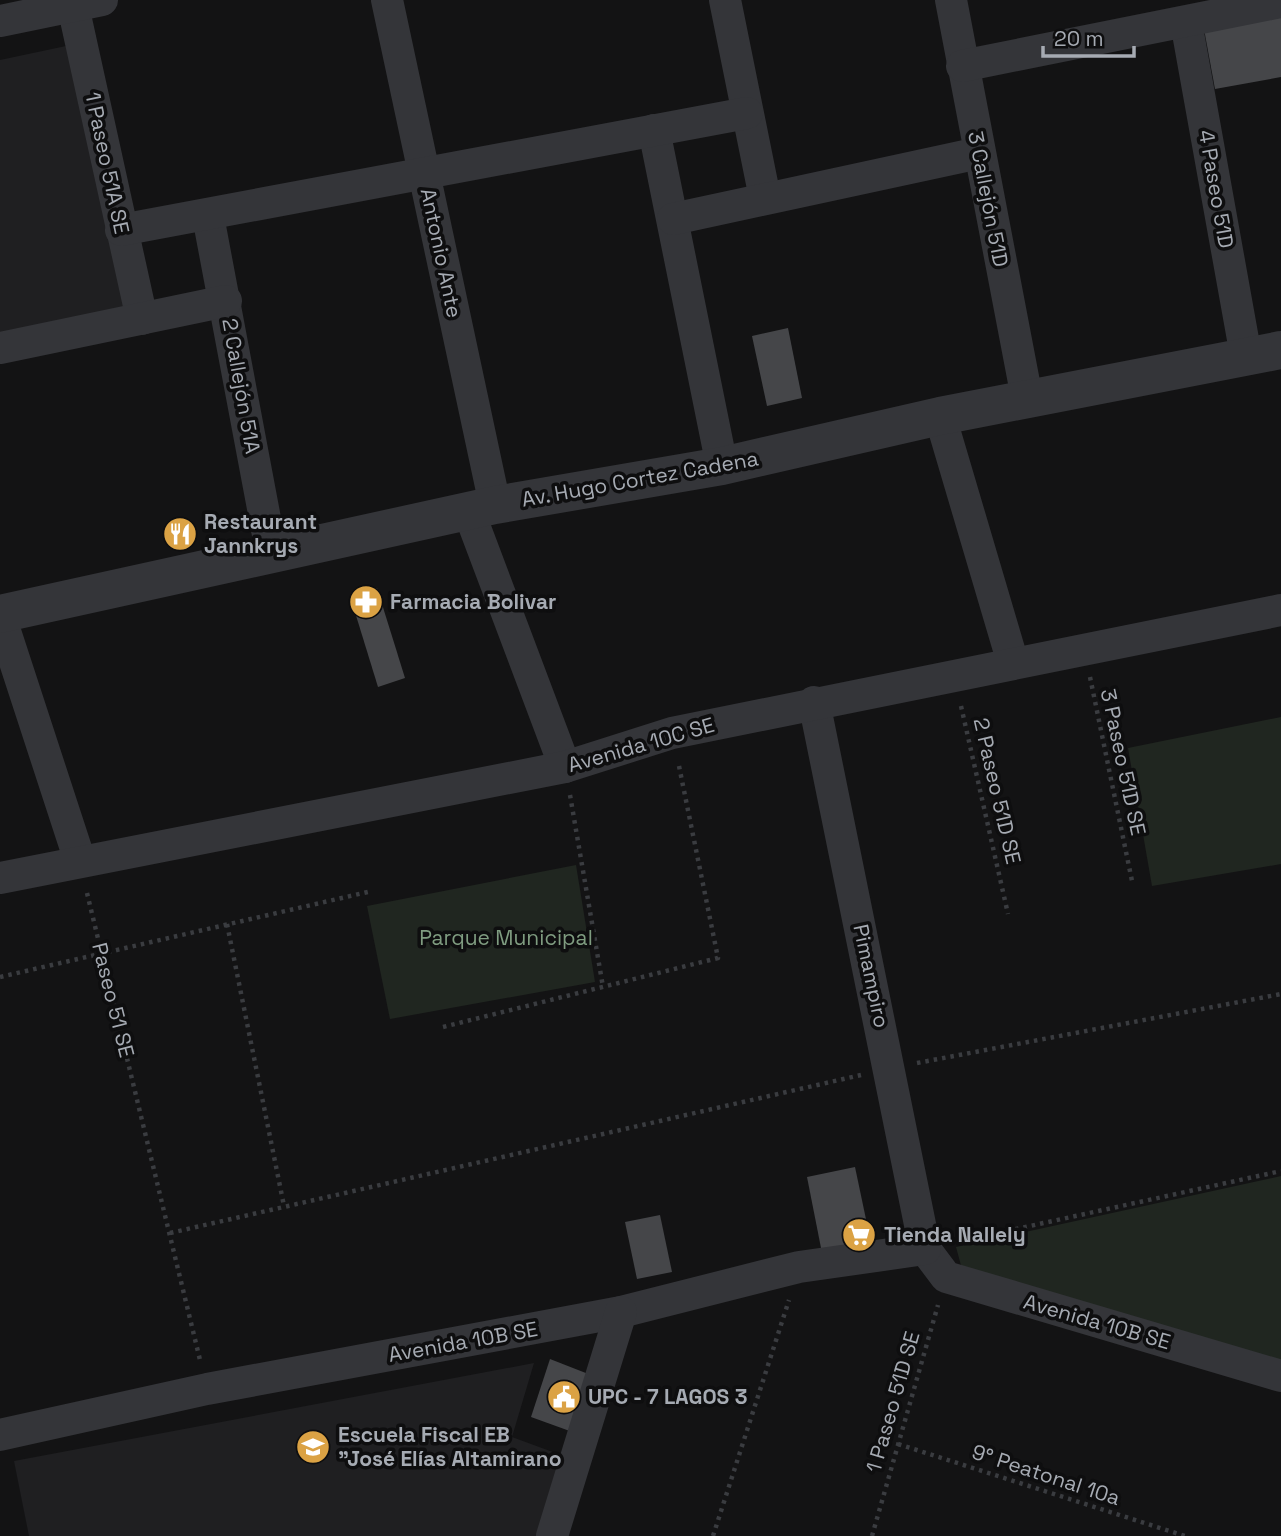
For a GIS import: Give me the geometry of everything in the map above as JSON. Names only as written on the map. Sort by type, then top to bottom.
[{"type":"street","name":"Antonio Ante","points":[[387,0],[424,173],[482,509],[565,767]]},
{"type":"street","points":[[724,0],[765,198]]},
{"type":"street","name":"3 Callejón 51D","points":[[951,0],[1027,398]]},
{"type":"street","points":[[962,66],[1281,2]]},
{"type":"street","points":[[0,21],[88,3]]},
{"type":"street","name":"1 Paseo 51A SE","points":[[88,3],[121,230],[142,319]]},
{"type":"street","name":"4 Paseo 51D","points":[[1186,22],[1264,353]]},
{"type":"street","points":[[121,230],[208,216],[747,113]]},
{"type":"street","points":[[654,130],[722,466]]},
{"type":"street","points":[[673,219],[979,153]]},
{"type":"street","name":"2 Callejón 51A","points":[[208,216],[272,556]]},
{"type":"street","points":[[0,348],[226,301]]},
{"type":"street","name":"Av. Hugo Cortez Cadena","points":[[0,615],[482,509],[722,466],[940,416],[1264,353]]},
{"type":"street","points":[[940,416],[1013,663]]},
{"type":"street","name":"Avenida 10C SE","points":[[0,878],[565,767],[672,733],[814,702],[1281,610]]},
{"type":"street","points":[[0,615],[80,861]]},
{"type":"street","name":"Pimampiro","points":[[814,702],[925,1249]]},
{"type":"street","points":[[925,1249],[946,1277]]},
{"type":"street","name":"Avenida 10B SE","points":[[0,1435],[207,1389],[621,1312],[799,1267],[925,1249]]},
{"type":"street","name":"Avenida 10B SE","points":[[946,1277],[1281,1377]]},
{"type":"street","points":[[552,1536],[621,1312]]},
{"type":"path","name":"3 Paseo 51D SE","points":[[1084,649],[1132,881]]},
{"type":"path","name":"2 Paseo 51D SE","points":[[954,674],[1008,914]]},
{"type":"path","points":[[443,1027],[718,958],[672,733]]},
{"type":"path","points":[[565,767],[603,987]]},
{"type":"path","name":"Paseo 51 SE","points":[[80,861],[207,1389]]},
{"type":"path","points":[[0,976],[372,891]]},
{"type":"path","points":[[227,924],[284,1206]]},
{"type":"path","points":[[170,1233],[890,1068],[1281,994]]},
{"type":"path","points":[[925,1249],[1281,1171]]},
{"type":"path","points":[[713,1536],[799,1267]]},
{"type":"path","name":"1 Paseo 51D SE","points":[[872,1536],[946,1277]]},
{"type":"path","name":"9° Peatonal 10a","points":[[898,1444],[1185,1536]]},
{"type":"shaded area","points":[[66,46],[133,309],[0,336],[0,60]]},
{"type":"shaded area","name":"Escuela Fiscal EB \"José Elías Altamirano","points":[[534,1363],[512,1437],[569,1458],[544,1536],[29,1536],[14,1461]]},
{"type":"green space","points":[[1281,717],[1281,864],[1152,886],[1128,748]]},
{"type":"green space","name":"Parque Municipal","points":[[576,865],[595,982],[390,1019],[367,906]]},
{"type":"green space","points":[[1281,1176],[1281,1373],[962,1269],[956,1247]]},
{"type":"building","points":[[1281,13],[1281,77],[1215,89],[1204,29]]},
{"type":"building","points":[[788,328],[802,398],[767,406],[752,336]]},
{"type":"building","points":[[377,588],[405,678],[378,687],[350,596]]},
{"type":"building","points":[[855,1167],[871,1243],[822,1253],[807,1177]]},
{"type":"building","points":[[660,1215],[672,1272],[637,1279],[625,1222]]},
{"type":"building","name":"UPC - 7 LAGOS 3","points":[[550,1359],[596,1377],[578,1434],[531,1417]]},
{"type":"place","name":"Restaurant Jannkrys","points":[[180,534]]},
{"type":"place","name":"Farmacia Bolivar","points":[[366,602]]},
{"type":"place","name":"Tienda Nallely","points":[[859,1235]]},
{"type":"place","name":"UPC - 7 LAGOS 3","points":[[564,1397]]},
{"type":"place","name":"Escuela Fiscal EB \"José Elías Altamirano","points":[[313,1447]]}]
